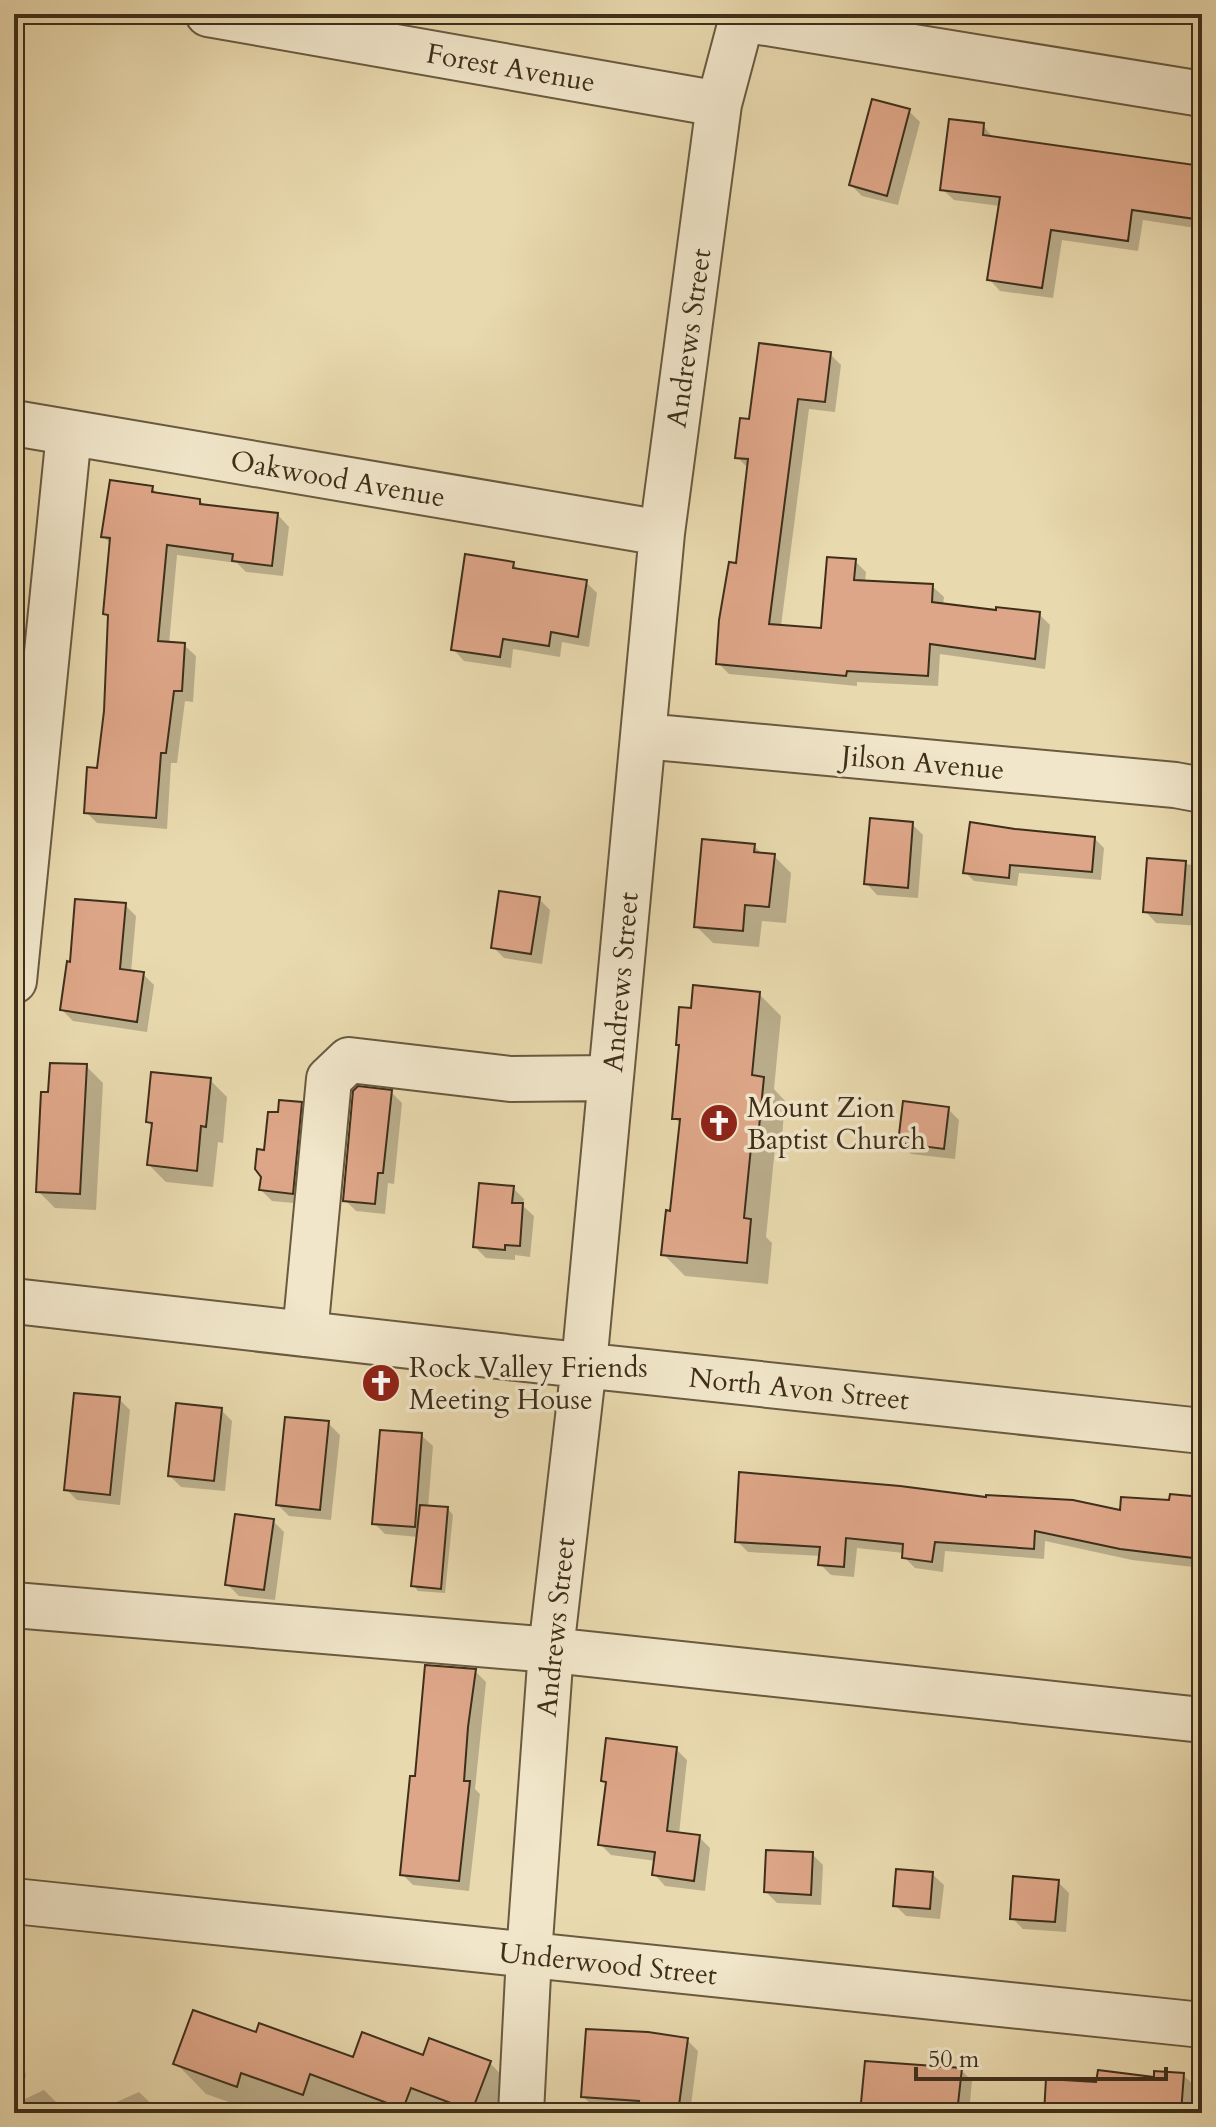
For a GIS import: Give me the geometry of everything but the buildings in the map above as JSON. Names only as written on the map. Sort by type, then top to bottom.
[{"type":"street","name":"Forest Avenue","points":[[208,14],[719,104]]},
{"type":"street","name":"Andrews Street","points":[[521,2113],[551,1650],[584,1365],[662,533],[719,104],[742,17]]},
{"type":"street","points":[[742,17],[1202,94]]},
{"type":"street","name":"Oakwood Avenue","points":[[14,423],[662,533]]},
{"type":"street","points":[[14,981],[69,433]]},
{"type":"street","name":"Jilson Avenue","points":[[643,736],[1202,790]]},
{"type":"street","points":[[305,1334],[329,1079],[349,1060],[510,1079],[611,1078]]},
{"type":"street","name":"North Avon Street","points":[[14,1301],[1202,1431]]},
{"type":"street","points":[[21,1606],[551,1650],[1202,1720]]},
{"type":"street","name":"Underwood Street","points":[[14,1901],[1202,2025]]},
{"type":"place","name":"Mount Zion Baptist Church","points":[[719,1123]]},
{"type":"place","name":"Rock Valley Friends Meeting House","points":[[381,1383]]}]
